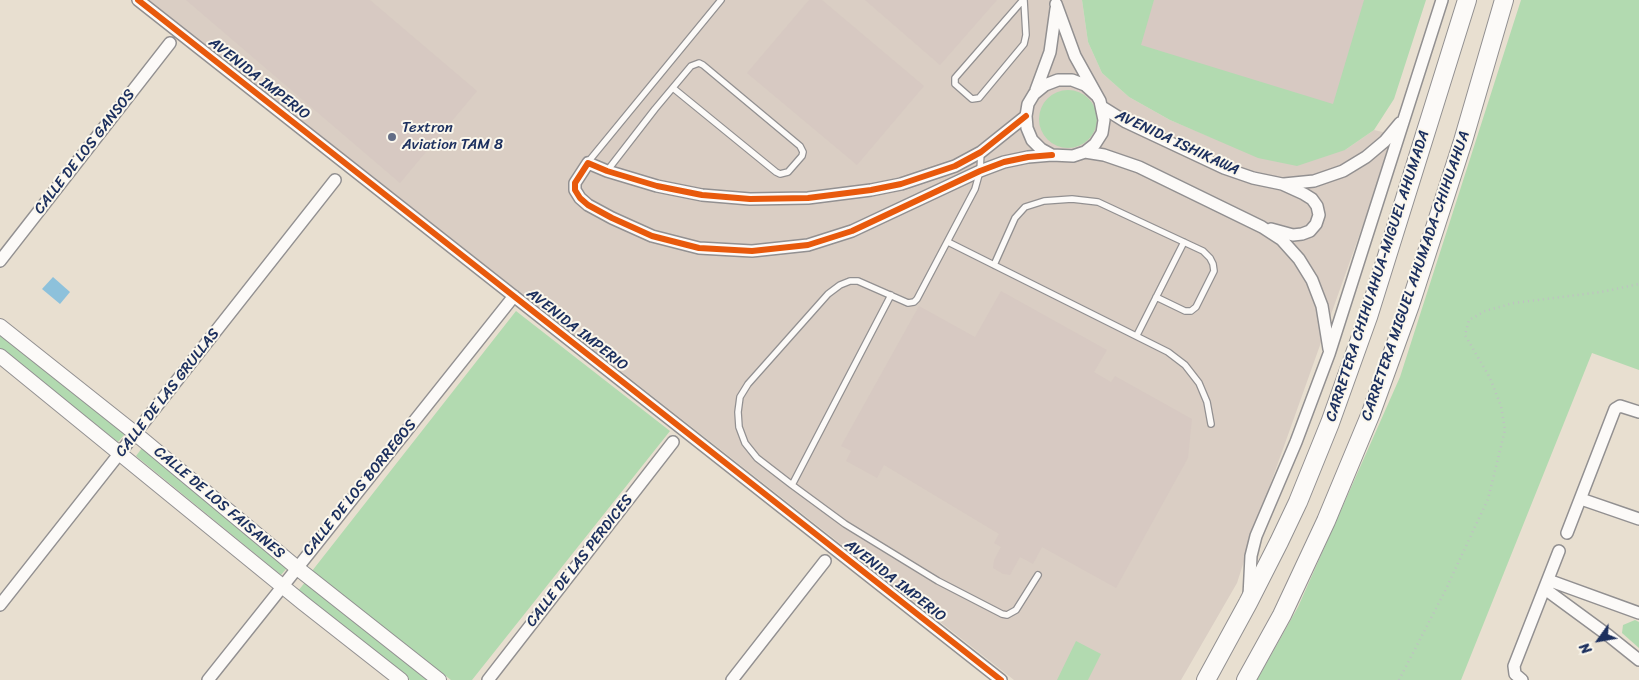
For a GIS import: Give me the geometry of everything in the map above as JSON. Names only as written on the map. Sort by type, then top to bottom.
[{"type":"main road","name":"CARRETERA CHIHUAHUA-MIGUEL AHUMADA","points":[[1206,680],[1248,603],[1298,502],[1330,423],[1371,308],[1467,0]]},
{"type":"main road","name":"CARRETERA MIGUEL AHUMADA-CHIHUAHUA","points":[[1246,680],[1282,615],[1326,521],[1371,413],[1410,305],[1454,168],[1504,0]]},
{"type":"street","name":"AVENIDA IMPERIO","points":[[138,0],[1001,680]]},
{"type":"street","points":[[1248,603],[1251,556],[1256,536],[1296,442],[1330,354],[1442,0]]},
{"type":"street","name":"AVENIDA ISHIKAWA","points":[[1026,116],[1028,104],[1044,73],[1050,52],[1056,2]]},
{"type":"street","name":"AVENIDA ISHIKAWA","points":[[1056,2],[1075,56],[1102,107],[1104,120],[1102,132],[1095,144],[1085,152]]},
{"type":"street","name":"CALLE DE LOS GANSOS","points":[[0,261],[170,43]]},
{"type":"street","name":"AVENIDA ISHIKAWA","points":[[1034,94],[1045,84],[1058,80],[1072,80],[1085,85],[1096,95]]},
{"type":"street","name":"AVENIDA ISHIKAWA","points":[[1102,107],[1126,122],[1224,168],[1253,178],[1282,184]]},
{"type":"street","points":[[1026,116],[981,152],[955,166],[902,184],[871,190],[808,198],[750,199],[702,195],[657,186],[588,163],[575,183],[575,190],[588,205],[652,236],[699,248],[752,251],[808,245],[852,231],[980,171],[1004,162],[1028,157],[1073,156],[1085,152],[1120,160],[1139,167],[1262,226],[1282,240],[1299,259],[1312,280],[1322,306],[1330,354]]},
{"type":"street","points":[[1026,116],[1027,128],[1032,140],[1041,149],[1052,155]]},
{"type":"street","points":[[1282,184],[1314,181],[1343,171],[1366,157],[1385,142],[1404,118]]},
{"type":"street","name":"CALLE DE LAS GRULLAS","points":[[0,605],[335,180]]},
{"type":"street","points":[[1262,226],[1293,234],[1302,234],[1316,224],[1319,215],[1317,206],[1312,199],[1282,184]]},
{"type":"street","name":"CALLE DE LOS BORREGOS","points":[[208,680],[296,567],[514,296]]},
{"type":"street","name":"CALLE DE LOS FAISANES","points":[[0,326],[136,434],[296,567],[439,680]]},
{"type":"street","name":"CALLE DE LOS FAISANES","points":[[0,356],[282,586],[401,680]]},
{"type":"street","points":[[1567,533],[1615,408],[1620,406],[1639,412]]},
{"type":"street","name":"CALLE DE LAS PERDICES","points":[[488,680],[673,442]]},
{"type":"street","points":[[1581,499],[1639,519]]},
{"type":"street","points":[[1522,680],[1515,674],[1514,666],[1559,551]]},
{"type":"street","points":[[732,680],[824,561]]},
{"type":"street","points":[[1547,584],[1639,613]]},
{"type":"street","points":[[1547,584],[1639,660]]},
{"type":"lane","points":[[588,163],[721,0]]},
{"type":"lane","points":[[1024,0],[1026,35],[1024,44],[980,98],[972,99],[955,84],[955,78],[1024,0]]},
{"type":"lane","points":[[607,170],[673,88],[691,66],[698,63],[703,64],[800,146],[803,152],[802,156],[788,172],[780,174],[673,88]]},
{"type":"lane","points":[[981,152],[980,171],[975,188],[948,242],[914,302],[908,303],[858,281],[840,284],[828,294],[754,377],[740,397],[739,427],[745,443],[757,458],[792,485],[880,546],[938,581],[1002,614],[1007,616],[1016,610],[1038,575]]},
{"type":"lane","points":[[994,265],[1020,211],[1025,207],[1044,202],[1072,199],[1098,202],[1203,251],[1213,264],[1214,271],[1196,307],[1190,311],[1185,311],[1156,298]]},
{"type":"lane","points":[[948,242],[1168,352],[1185,365],[1199,384],[1207,402],[1211,424]]},
{"type":"lane","points":[[1137,335],[1184,242]]},
{"type":"lane","points":[[792,485],[891,295]]},
{"type":"path","points":[[1399,680],[1445,591],[1488,499],[1505,430],[1501,406],[1490,378],[1465,335],[1470,320],[1485,311],[1514,304],[1601,292],[1639,284]]},
{"type":"shaded area","points":[[148,0],[1082,0],[1088,42],[1102,73],[1129,97],[1170,120],[1213,138],[1345,150],[1374,130],[1395,135],[1253,533],[1237,583],[1181,680],[1014,680]]},
{"type":"green space","points":[[1082,0],[1426,0],[1394,99],[1374,130],[1345,150],[1297,166],[1258,158],[1170,120],[1129,97],[1102,73],[1088,42]]},
{"type":"green space","points":[[1521,0],[1639,0],[1639,370],[1592,353],[1461,680],[1257,680],[1298,607],[1400,377]]},
{"type":"green space","points":[[1062,90],[1074,90],[1089,98],[1097,113],[1097,125],[1089,140],[1074,148],[1062,148],[1047,140],[1039,125],[1039,113],[1047,98]]},
{"type":"green space","points":[[516,311],[670,431],[472,680],[451,680],[312,571]]},
{"type":"green space","points":[[0,335],[125,434],[118,442],[0,348]]},
{"type":"green space","points":[[142,448],[287,568],[281,575],[136,456]]},
{"type":"green space","points":[[306,581],[431,680],[410,680],[298,591]]},
{"type":"green space","points":[[1635,620],[1639,622],[1639,648],[1622,633],[1623,625]]},
{"type":"green space","points":[[1076,641],[1101,654],[1088,680],[1057,680]]},
{"type":"water","points":[[53,277],[70,292],[60,304],[42,289]]},
{"type":"building","name":"Textron Aviation TAM 8","points":[[186,0],[370,0],[477,91],[400,183]]},
{"type":"building","points":[[809,0],[822,0],[924,86],[857,165],[747,73]]},
{"type":"building","points":[[865,0],[997,0],[940,65]]},
{"type":"building","points":[[1154,0],[1364,0],[1333,104],[1141,45]]},
{"type":"building","points":[[1001,291],[1107,350],[1094,372],[1111,382],[1115,376],[1192,419],[1188,458],[1116,588],[1042,547],[1033,564],[1020,557],[1010,575],[1003,574],[993,568],[994,560],[1001,547],[994,543],[999,534],[884,465],[877,478],[846,461],[851,451],[841,446],[919,306],[975,337]]},
{"type":"cycle path","points":[[138,0],[1001,680]]},
{"type":"cycle path","points":[[1026,116],[981,152],[955,166],[901,184],[871,190],[808,198],[750,199],[702,195],[657,186],[607,171],[588,163],[575,183],[575,190],[588,205],[652,236],[699,248],[752,251],[808,245],[852,231],[980,171],[1004,162],[1052,155]]},
{"type":"place","name":"Textron Aviation TAM 8","points":[[392,137]]}]
